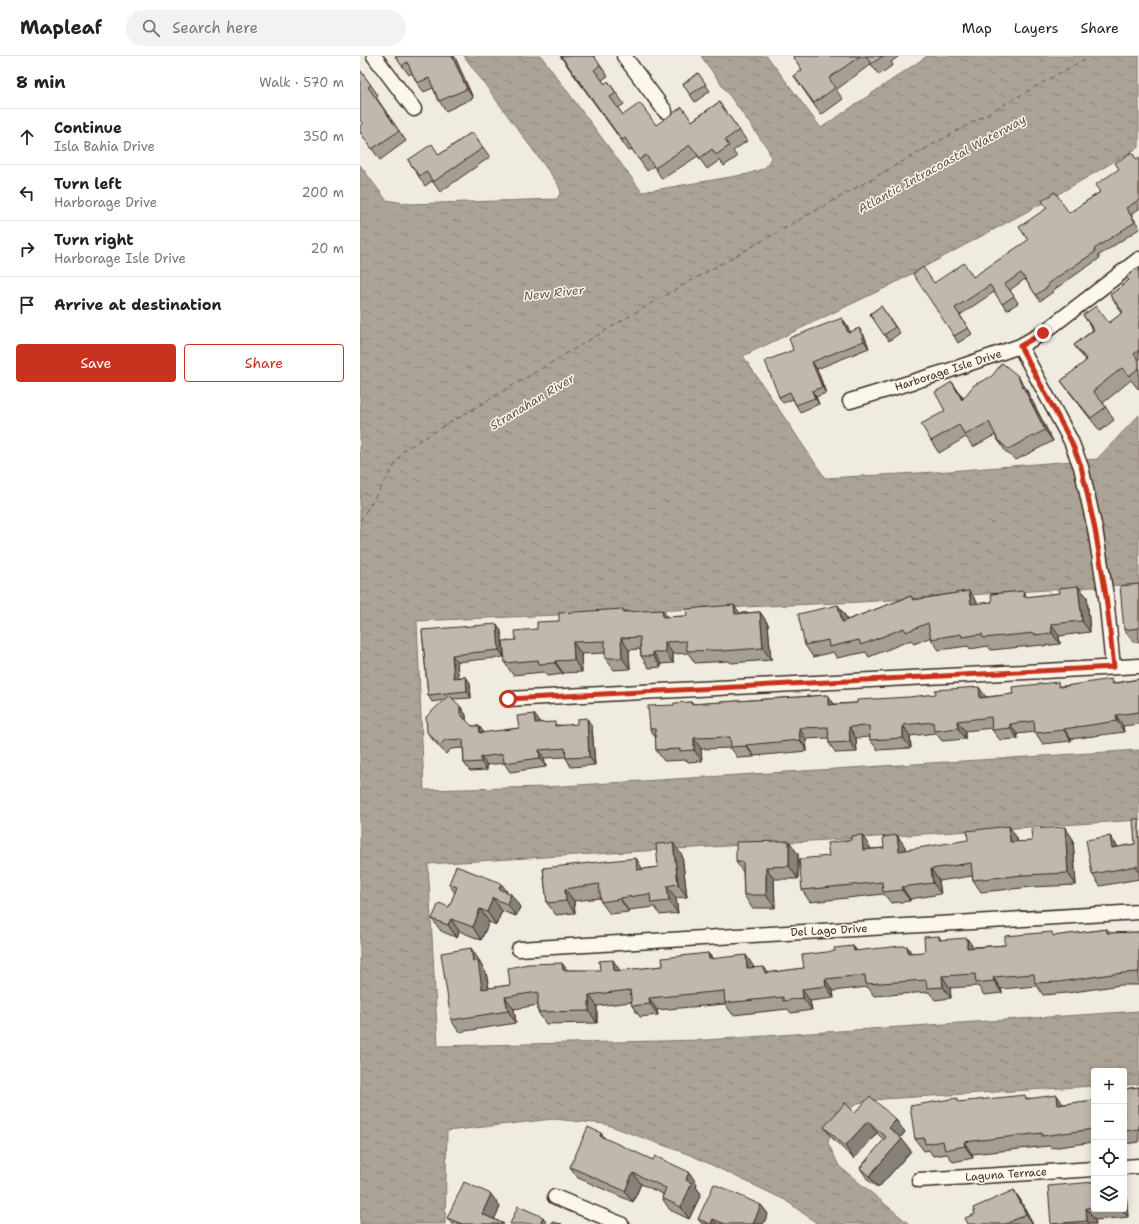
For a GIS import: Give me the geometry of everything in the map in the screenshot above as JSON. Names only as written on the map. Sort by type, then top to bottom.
[{"type":"street","points":[[374,56],[414,109]]},
{"type":"street","points":[[624,56],[665,111]]},
{"type":"street","name":"Harborage Isle Drive","points":[[850,401],[948,371],[1020,346],[1043,333],[1139,259]]},
{"type":"street","points":[[1020,346],[1071,441],[1081,466],[1095,529],[1106,596],[1114,667]]},
{"type":"street","points":[[508,699],[1139,666]]},
{"type":"street","name":"Del Lago Drive","points":[[519,948],[1139,912]]},
{"type":"street","points":[[1127,1167],[1139,1166]]},
{"type":"street","name":"Laguna Terrace","points":[[919,1180],[1091,1169]]},
{"type":"street","points":[[555,1197],[621,1224]]},
{"type":"water","points":[[464,56],[541,56],[642,192],[748,174],[765,168],[771,158],[768,149],[701,56],[767,56],[821,128],[927,56],[1139,56],[1139,147],[1043,203],[889,286],[743,356],[825,478],[937,472],[1097,459],[1139,415],[1139,584],[861,602],[417,621],[424,790],[546,787],[1139,750],[1139,820],[428,864],[438,1046],[705,1040],[1139,1011],[1139,1084],[1127,1085],[1127,1068],[1091,1068],[1091,1086],[883,1099],[858,1103],[832,1122],[828,1143],[839,1166],[909,1224],[818,1224],[785,1200],[693,1156],[605,1124],[553,1119],[447,1131],[445,1224],[360,1224],[360,165],[386,200],[410,204],[557,199],[561,192],[558,184]]},
{"type":"building","points":[[395,56],[452,56],[467,89],[439,101],[429,78],[417,83],[407,62],[402,66]]},
{"type":"building","points":[[561,56],[594,56],[600,65],[594,70],[605,84],[608,81],[616,93],[610,97],[623,115],[640,103],[656,125],[682,107],[692,121],[719,102],[739,130],[725,140],[729,146],[716,155],[712,149],[700,158],[690,145],[655,168],[646,155],[639,160],[625,138],[622,140]]},
{"type":"building","points":[[793,56],[860,56],[829,78],[835,88],[814,103],[794,76],[802,70]]},
{"type":"building","points":[[866,56],[883,56],[871,64]]},
{"type":"building","points":[[360,70],[371,85],[368,87],[399,131],[372,149],[360,132],[360,126],[363,124],[360,120]]},
{"type":"building","points":[[698,73],[706,84],[690,95],[683,84]]},
{"type":"building","points":[[472,132],[483,148],[433,182],[426,171],[419,176],[408,160],[432,144],[439,155]]},
{"type":"building","points":[[1132,152],[1136,159],[1139,157],[1139,200],[1126,208],[1135,222],[1094,249],[1095,252],[1047,284],[1049,286],[1036,295],[1021,273],[1005,284],[1014,296],[1002,304],[990,285],[955,308],[968,328],[954,336],[913,274],[923,267],[934,283],[964,263],[973,277],[1028,240],[1019,227],[1047,208],[1042,201],[1055,192],[1069,213],[1100,192],[1095,185],[1119,169],[1115,163]]},
{"type":"building","points":[[1139,267],[1139,350],[1134,354],[1139,361],[1139,368],[1129,376],[1122,368],[1093,391],[1106,407],[1091,418],[1061,381],[1087,360],[1074,345],[1094,330],[1083,315],[1096,306],[1109,323],[1123,312],[1110,295],[1129,280],[1126,277]]},
{"type":"building","points":[[881,306],[895,327],[884,335],[870,314]]},
{"type":"building","points":[[842,318],[848,333],[859,328],[864,341],[812,362],[822,387],[812,391],[815,398],[796,405],[790,392],[779,397],[765,361],[793,350],[789,338]]},
{"type":"building","points":[[1002,363],[1017,375],[1045,430],[1008,449],[998,440],[989,422],[965,435],[959,425],[931,441],[921,424],[945,411],[935,392],[952,382],[962,400],[974,385],[992,376]]},
{"type":"building","points":[[1139,584],[1139,628],[1124,630],[1120,586]]},
{"type":"building","points":[[1078,586],[1082,621],[1051,624],[1052,633],[1035,635],[1035,633],[983,638],[982,634],[962,637],[961,634],[931,639],[928,623],[906,632],[904,628],[861,645],[859,640],[829,647],[828,640],[805,645],[798,614],[838,605],[842,622],[911,596],[913,600],[969,591],[971,604],[992,602],[991,594],[1023,591],[1024,597],[1060,593],[1059,588]]},
{"type":"building","points":[[734,605],[735,614],[760,612],[763,648],[722,651],[687,651],[686,641],[665,642],[665,652],[653,652],[653,656],[641,656],[640,637],[621,638],[622,658],[605,658],[605,641],[573,642],[574,660],[539,664],[538,660],[505,663],[503,641],[516,640],[515,631],[537,629],[537,622],[559,621],[559,613],[623,609],[623,612],[662,610],[663,617],[687,616],[686,609]]},
{"type":"building","points":[[497,624],[499,650],[452,655],[454,678],[466,677],[467,691],[428,695],[422,630]]},
{"type":"building","points":[[1111,679],[1112,684],[1139,679],[1139,712],[1116,715],[1117,721],[1064,730],[1035,733],[1034,721],[1010,724],[1010,728],[992,730],[991,717],[957,721],[958,728],[934,731],[933,722],[903,725],[903,738],[870,740],[869,726],[849,727],[850,742],[829,743],[828,727],[799,728],[800,740],[731,747],[730,737],[694,738],[694,750],[656,750],[655,729],[650,729],[648,706],[674,705],[674,703],[691,702],[691,704],[828,695],[828,705],[857,703],[857,700],[936,694],[935,690],[979,687],[980,698],[1013,694],[1012,687],[1058,682],[1059,687]]},
{"type":"building","points":[[449,695],[460,706],[460,714],[472,726],[479,726],[480,733],[519,728],[517,716],[534,714],[535,723],[555,722],[555,726],[577,724],[577,719],[587,718],[589,757],[566,758],[565,748],[539,750],[540,758],[504,763],[503,754],[481,757],[481,762],[464,763],[463,739],[445,740],[440,745],[427,732],[426,717]]},
{"type":"building","points":[[1133,819],[1139,819],[1139,871],[1137,871],[1137,866],[1092,874],[1086,840],[1110,836],[1112,848],[1135,844]]},
{"type":"building","points":[[1009,826],[1010,842],[1032,841],[1031,829],[1065,827],[1068,873],[1024,875],[973,880],[971,863],[931,869],[933,883],[902,887],[902,890],[883,892],[882,882],[802,890],[799,859],[829,856],[827,843],[851,840],[851,836],[862,835],[863,850],[884,848],[883,837],[897,835],[899,851],[968,840],[967,831]]},
{"type":"building","points":[[789,841],[789,866],[766,867],[766,895],[744,895],[743,862],[736,862],[736,842]]},
{"type":"building","points":[[673,843],[678,884],[667,886],[669,901],[651,903],[650,894],[601,902],[599,884],[565,889],[566,901],[547,903],[543,868],[636,858],[637,870],[658,867],[656,844]]},
{"type":"building","points":[[456,866],[501,883],[499,889],[511,894],[507,904],[493,898],[487,912],[480,909],[473,927],[451,919],[448,925],[432,919],[439,903],[449,907],[457,887],[449,884]]},
{"type":"building","points":[[1107,929],[1107,933],[1139,932],[1139,972],[1112,974],[1059,982],[1035,983],[1034,974],[993,977],[994,981],[976,983],[975,974],[942,976],[943,987],[927,988],[926,980],[866,984],[865,975],[825,979],[826,986],[802,989],[803,998],[783,1001],[783,997],[725,1003],[724,991],[649,998],[650,1004],[632,1006],[630,990],[589,995],[589,1011],[538,1012],[538,992],[505,997],[508,1011],[451,1020],[441,953],[471,948],[473,962],[478,961],[482,989],[510,985],[508,968],[528,964],[562,963],[563,970],[600,970],[599,961],[613,960],[614,971],[663,966],[662,958],[708,953],[709,959],[746,955],[747,968],[764,967],[765,973],[804,968],[802,955],[835,951],[834,948],[853,946],[854,951],[907,946],[908,953],[925,952],[924,937],[939,936],[939,940],[967,938],[967,948],[1005,945],[1005,936],[1052,932],[1053,936]]},
{"type":"building","points":[[1139,1087],[1139,1129],[1127,1131],[1127,1089]]},
{"type":"building","points":[[1025,1095],[1026,1099],[1057,1095],[1058,1105],[1091,1100],[1091,1129],[1042,1136],[1042,1133],[964,1142],[965,1146],[945,1150],[943,1141],[925,1144],[924,1138],[915,1139],[910,1106],[957,1098],[958,1102]]},
{"type":"building","points":[[870,1096],[896,1120],[889,1128],[902,1139],[869,1176],[860,1168],[886,1137],[868,1121],[845,1146],[824,1127],[845,1103],[855,1113]]},
{"type":"building","points":[[588,1127],[601,1133],[600,1136],[653,1160],[655,1156],[689,1172],[686,1180],[692,1183],[681,1207],[662,1198],[666,1188],[633,1173],[625,1191],[570,1167]]},
{"type":"building","points":[[464,1182],[491,1194],[482,1214],[504,1224],[462,1224],[447,1218]]},
{"type":"building","points":[[1091,1182],[1091,1207],[1086,1208],[1087,1221],[1051,1224],[1048,1186]]},
{"type":"building","points":[[714,1184],[761,1205],[753,1224],[725,1224],[713,1219],[710,1224],[698,1219]]},
{"type":"building","points":[[1014,1190],[1026,1214],[1006,1224],[968,1224],[965,1218],[975,1214],[973,1208]]},
{"type":"building","points":[[518,1206],[543,1217],[540,1224],[510,1224]]},
{"type":"ferry route","points":[[360,521],[404,450],[650,304],[1090,56]]},
{"type":"route","points":[[508,699],[1114,667],[1106,596],[1095,529],[1081,466],[1071,441],[1020,346],[1043,333]]},
{"type":"water label","name":"Atlantic Intracoastal Waterway","points":[[942,164]]},
{"type":"water label","name":"New River","points":[[554,293]]},
{"type":"water label","name":"Stranahan River","points":[[532,402]]}]
